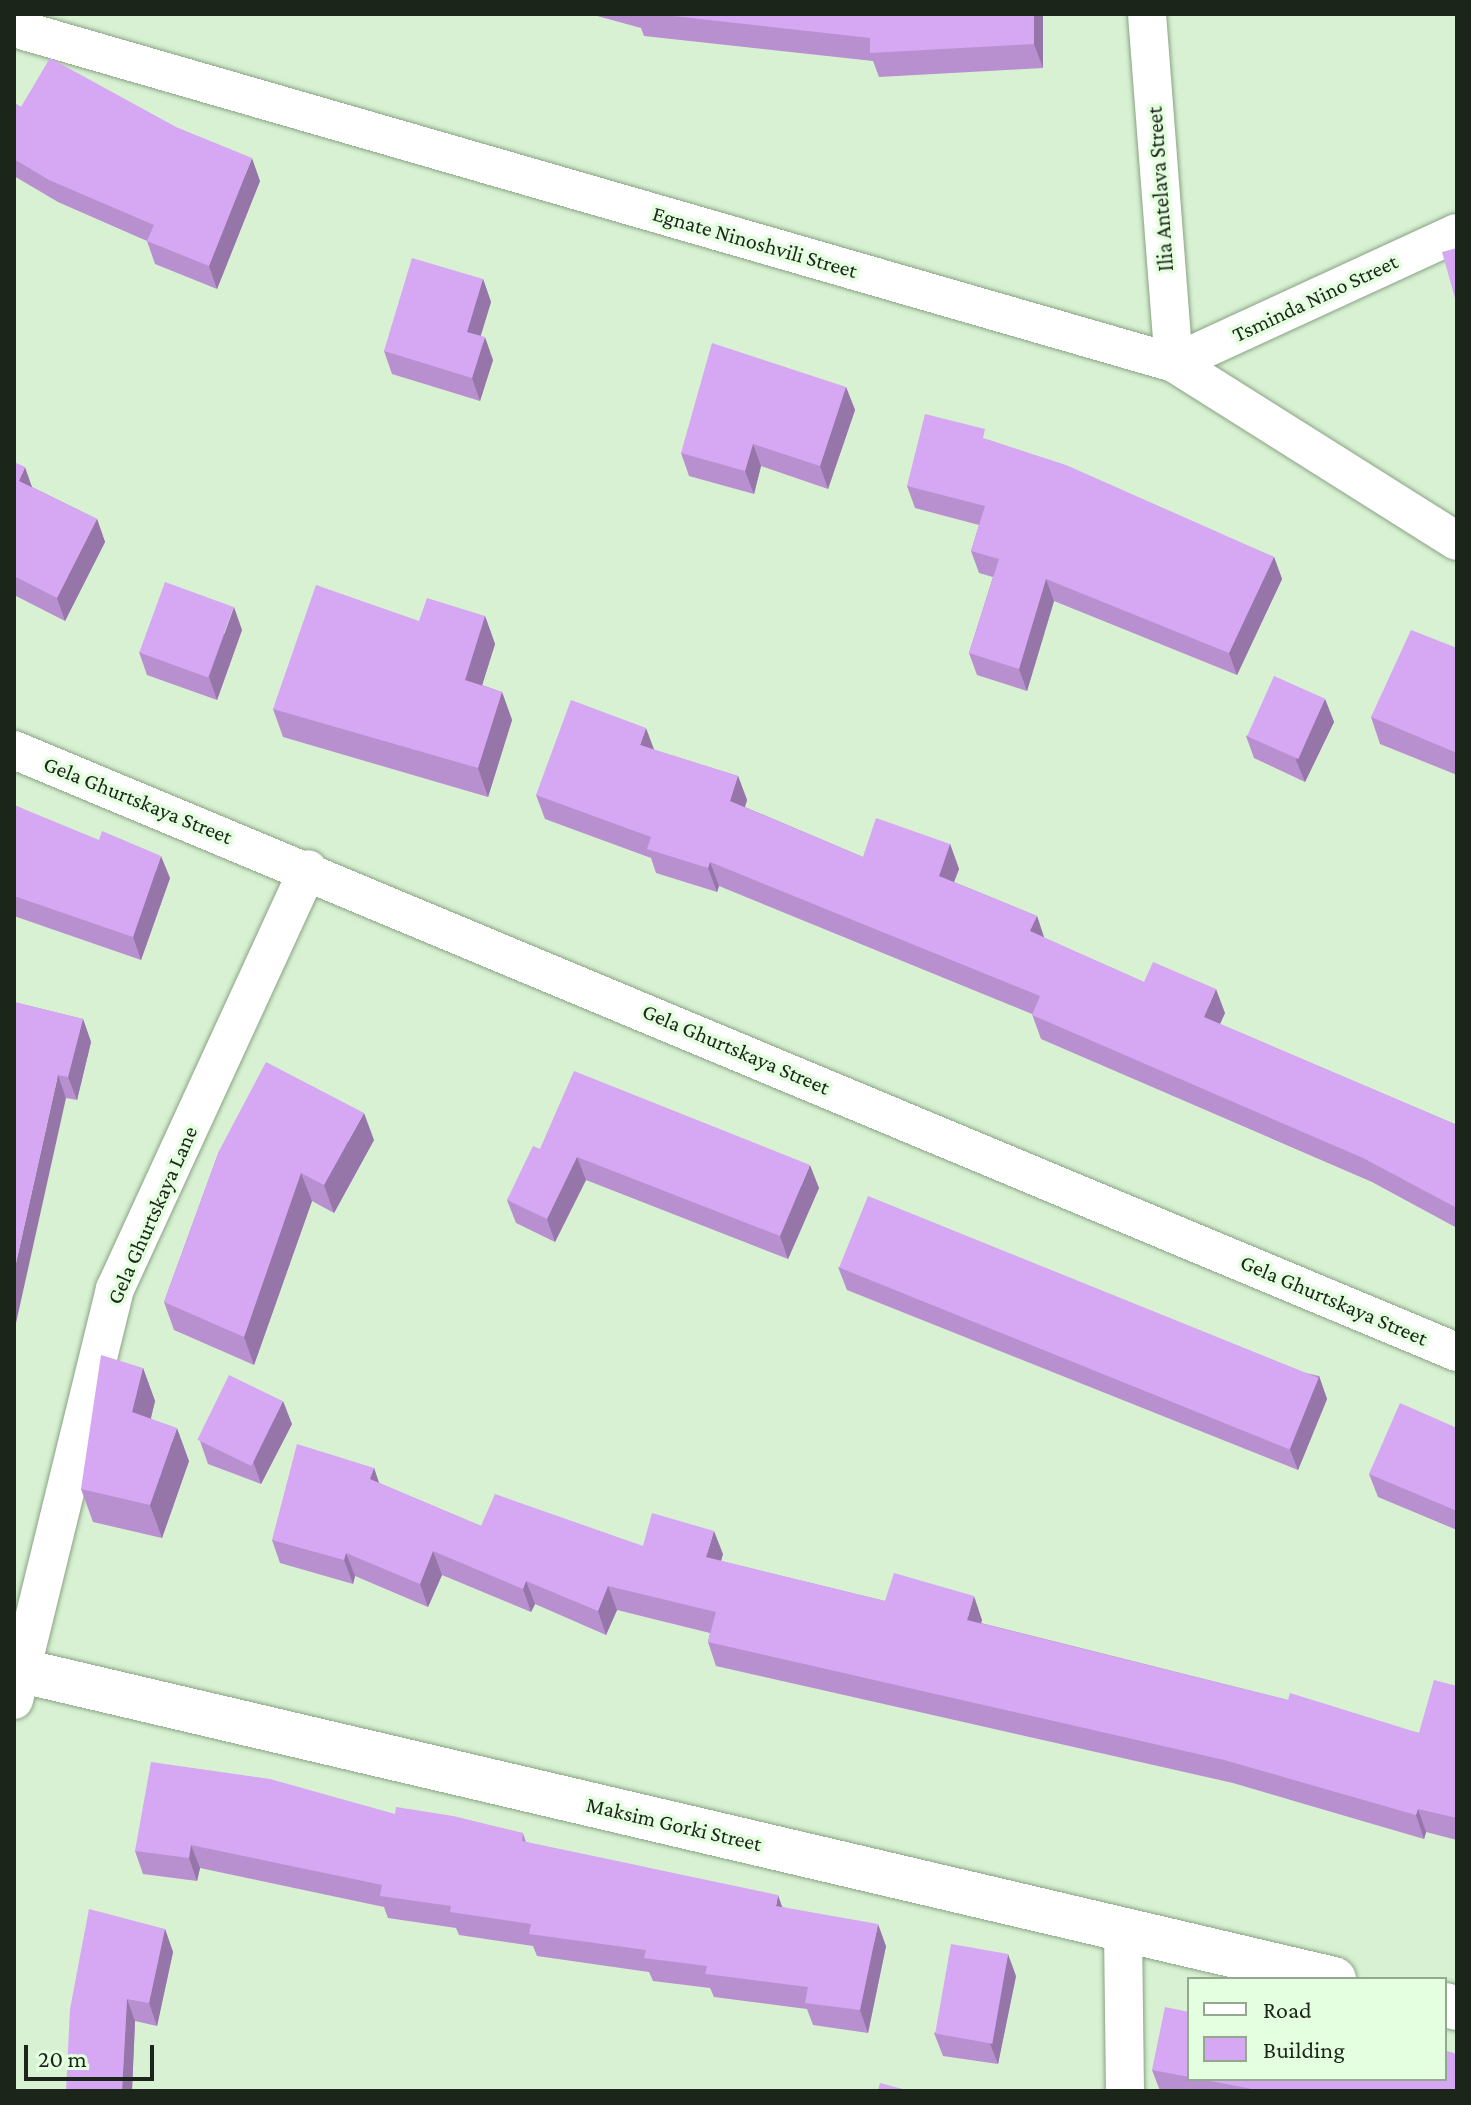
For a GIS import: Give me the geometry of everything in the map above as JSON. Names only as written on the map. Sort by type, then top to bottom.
[{"type":"street","name":"Ilia Antelava Street","points":[[1147,14],[1174,363]]},
{"type":"street","name":"Egnate Ninoshvili Street","points":[[14,28],[1174,363],[1457,541]]},
{"type":"street","name":"Tsminda Nino Street","points":[[1174,363],[1457,233]]},
{"type":"street","name":"Gela Ghurtskaya Street","points":[[14,750],[308,869],[1457,1352]]},
{"type":"street","name":"Gela Ghurtskaya Lane","points":[[15,1679],[115,1289],[308,869]]},
{"type":"street","name":"Maksim Gorki Street","points":[[15,1679],[1326,1977]]},
{"type":"street","points":[[1123,1929],[1125,2091]]},
{"type":"building","points":[[655,14],[1034,14],[1034,44],[870,53],[870,38]]},
{"type":"building","points":[[50,58],[176,127],[252,158],[209,266],[147,241],[154,225],[49,180],[14,159],[14,103],[21,107]]},
{"type":"building","points":[[1457,248],[1457,305],[1442,252]]},
{"type":"building","points":[[412,258],[483,279],[467,332],[485,337],[472,378],[384,351]]},
{"type":"building","points":[[712,343],[846,387],[820,466],[753,444],[745,471],[681,453]]},
{"type":"building","points":[[925,414],[985,429],[983,438],[1066,465],[1274,557],[1229,653],[1046,579],[1019,669],[969,653],[999,559],[971,551],[985,506],[907,486]]},
{"type":"building","points":[[14,462],[25,467],[19,481],[97,519],[57,598],[14,576]]},
{"type":"building","points":[[165,582],[234,607],[208,677],[139,652]]},
{"type":"building","points":[[316,585],[419,621],[427,598],[485,616],[465,680],[502,692],[478,768],[273,709]]},
{"type":"building","points":[[1411,630],[1457,648],[1457,753],[1371,717]]},
{"type":"building","points":[[1274,676],[1325,699],[1298,759],[1247,736]]},
{"type":"building","points":[[571,700],[646,728],[640,745],[738,776],[730,801],[863,857],[876,818],[950,844],[939,876],[1037,916],[1030,931],[1144,982],[1153,962],[1216,989],[1204,1017],[1457,1125],[1457,1208],[1363,1158],[1032,1015],[1040,996],[710,862],[708,868],[647,849],[651,837],[536,795]]},
{"type":"building","points":[[14,805],[99,840],[102,831],[161,856],[133,937],[14,896]]},
{"type":"building","points":[[14,1002],[83,1019],[68,1077],[58,1075],[14,1272]]},
{"type":"building","points":[[266,1062],[364,1113],[324,1185],[301,1173],[244,1337],[164,1302],[219,1151]]},
{"type":"building","points":[[574,1071],[810,1165],[780,1236],[577,1157],[547,1219],[507,1200],[533,1146],[540,1149]]},
{"type":"building","points":[[868,1196],[1319,1378],[1290,1449],[839,1267]]},
{"type":"building","points":[[101,1355],[143,1368],[132,1412],[177,1428],[150,1505],[81,1489]]},
{"type":"building","points":[[229,1375],[283,1401],[251,1466],[197,1440]]},
{"type":"building","points":[[1400,1403],[1457,1428],[1457,1511],[1369,1474]]},
{"type":"building","points":[[297,1444],[374,1468],[370,1479],[481,1526],[495,1494],[643,1546],[652,1513],[714,1531],[706,1557],[885,1601],[894,1573],[974,1596],[967,1620],[1288,1700],[1290,1693],[1419,1733],[1434,1680],[1457,1686],[1457,1818],[1418,1809],[1416,1815],[1224,1760],[708,1642],[716,1612],[608,1586],[598,1611],[526,1581],[523,1589],[433,1551],[420,1584],[346,1553],[344,1560],[272,1540]]},
{"type":"building","points":[[151,1762],[270,1779],[395,1814],[396,1807],[453,1816],[523,1833],[522,1841],[778,1895],[776,1906],[878,1924],[860,2010],[805,2003],[808,1987],[705,1974],[707,1966],[644,1958],[646,1950],[529,1934],[531,1924],[450,1912],[451,1906],[380,1896],[382,1885],[191,1845],[189,1858],[135,1851]]},
{"type":"building","points":[[89,1909],[165,1929],[149,2003],[127,1999],[122,2091],[66,2091],[70,2009]]},
{"type":"building","points":[[951,1944],[1008,1954],[992,2044],[935,2034]]},
{"type":"building","points":[[1165,2007],[1187,2012],[1187,2077],[1152,2070]]},
{"type":"building","points":[[1447,2051],[1457,2054],[1457,2091],[1252,2089],[1210,2081],[1447,2081]]},
{"type":"building","points":[[880,2083],[910,2091],[878,2091]]}]
